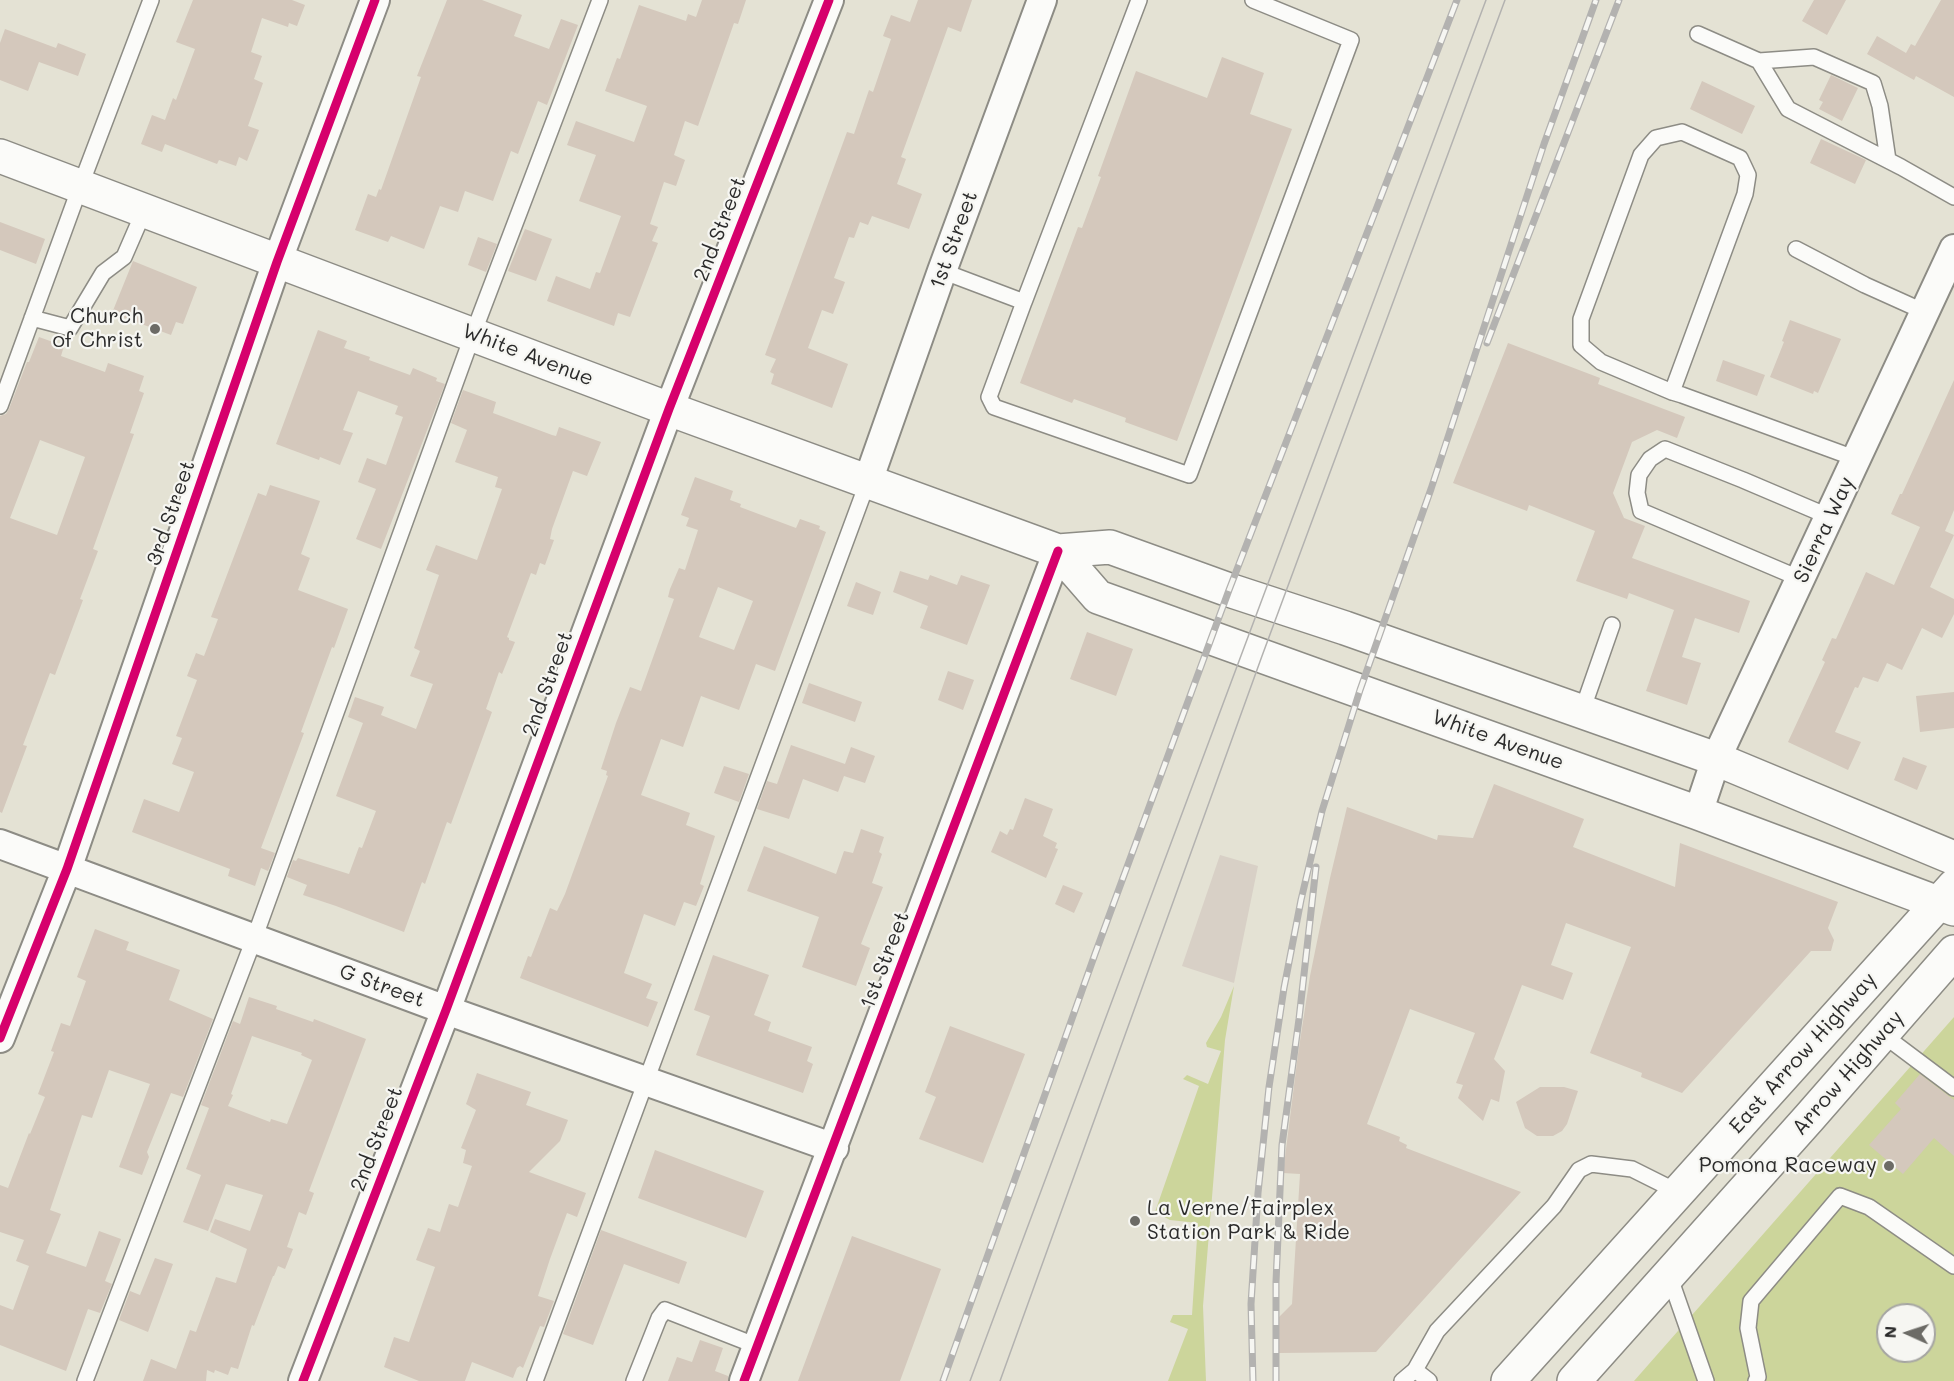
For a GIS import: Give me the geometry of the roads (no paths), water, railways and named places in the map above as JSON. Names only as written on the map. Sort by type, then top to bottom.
[{"type":"main road","name":"White Avenue","points":[[0,156],[669,409],[1058,551],[1110,547],[1716,759],[1954,858]]},
{"type":"main road","name":"White Avenue","points":[[1058,551],[1098,597],[1698,813],[1949,899]]},
{"type":"main road","name":"East Arrow Highway","points":[[1508,1381],[1678,1192],[1949,899]]},
{"type":"main road","name":"Arrow Highway","points":[[1574,1381],[1954,952]]},
{"type":"street","name":"3rd Street","points":[[0,1038],[67,869],[277,262],[375,0]]},
{"type":"street","name":"2nd Street","points":[[303,1381],[446,1010],[669,409],[829,0]]},
{"type":"street","name":"1st Street","points":[[868,481],[942,271],[1042,0]]},
{"type":"street","name":"Sierra Way","points":[[1698,813],[1716,759],[1954,249]]},
{"type":"street","name":"1st Street","points":[[744,1381],[1058,551]]},
{"type":"street","name":"G Street","points":[[0,844],[446,1010],[834,1148]]},
{"type":"lane","points":[[0,406],[151,0]]},
{"type":"lane","points":[[86,1381],[254,939],[473,334],[600,0]]},
{"type":"lane","points":[[1139,0],[989,397],[994,407],[1190,475],[1350,40],[1253,0]]},
{"type":"lane","points":[[1698,34],[1759,61],[1814,57],[1873,83],[1880,106],[1888,160]]},
{"type":"lane","points":[[1759,61],[1788,109],[1954,197]]},
{"type":"lane","points":[[1672,392],[1745,194],[1748,175],[1740,158],[1682,132],[1656,138],[1641,155],[1581,319],[1581,345],[1601,362],[1672,392],[1857,459]]},
{"type":"lane","points":[[32,318],[70,328],[103,273],[124,257],[144,211]]},
{"type":"lane","points":[[1796,249],[1865,285],[1925,312]]},
{"type":"lane","points":[[942,271],[1024,302]]},
{"type":"lane","points":[[1801,579],[1641,511],[1637,493],[1639,475],[1650,459],[1665,449],[1830,517]]},
{"type":"lane","points":[[535,1381],[868,481]]},
{"type":"lane","points":[[1582,711],[1612,626]]},
{"type":"lane","points":[[1882,1034],[1954,1088]]},
{"type":"lane","points":[[1402,1381],[1415,1370],[1437,1331],[1554,1206],[1580,1170],[1592,1164],[1632,1169],[1678,1192]]},
{"type":"lane","points":[[1756,1381],[1758,1377],[1748,1328],[1751,1300],[1840,1196],[1869,1206],[1954,1266]]},
{"type":"lane","points":[[1669,1275],[1706,1381]]},
{"type":"lane","points":[[634,1381],[659,1318],[665,1310],[758,1346]]},
{"type":"lane","points":[[1415,1370],[1429,1381]]},
{"type":"tram line","points":[[970,1381],[1486,0]]},
{"type":"tram line","points":[[1000,1381],[1262,656],[1505,0]]},
{"type":"railway","points":[[943,1381],[1095,954],[1229,590],[1457,0]]},
{"type":"railway","points":[[1253,1381],[1251,1304],[1258,1193],[1269,1087],[1284,988],[1301,900],[1322,811],[1360,690],[1431,489],[1544,144],[1596,0]]},
{"type":"railway","points":[[1487,343],[1619,0]]},
{"type":"railway","points":[[1276,1381],[1276,1282],[1282,1145],[1316,867]]},
{"type":"place","name":"Church of Christ","points":[[155,329]]},
{"type":"place","name":"Pomona Raceway","points":[[1889,1166]]},
{"type":"place","name":"La Verne/Fairplex Station Park & Ride","points":[[1135,1221]]}]
